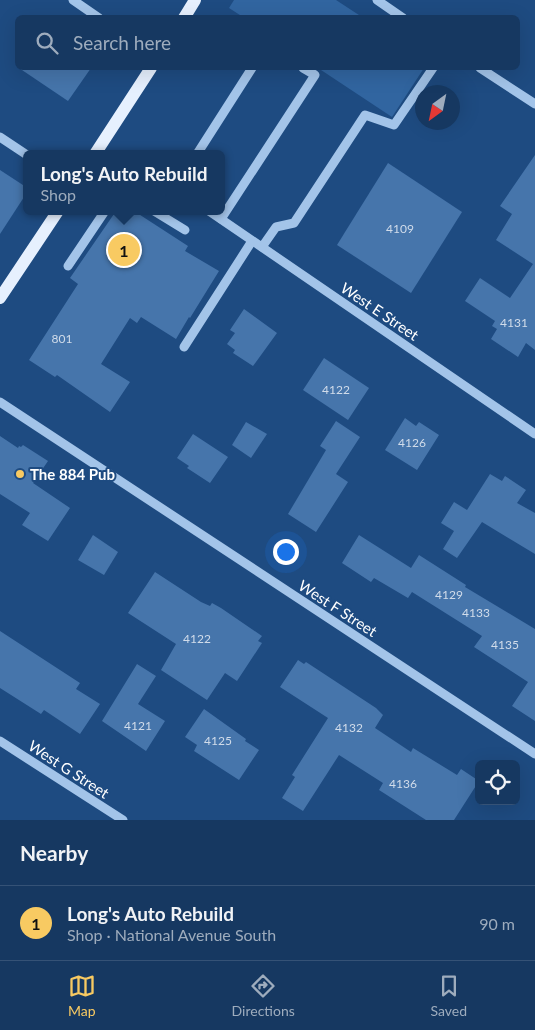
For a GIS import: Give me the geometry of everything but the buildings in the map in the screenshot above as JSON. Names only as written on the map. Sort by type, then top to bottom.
[{"type":"main road","points":[[186,15],[195,0]]},
{"type":"main road","points":[[98,150],[150,70]]},
{"type":"main road","points":[[0,298],[55,215]]},
{"type":"street","points":[[73,0],[95,15]]},
{"type":"street","points":[[377,0],[399,15]]},
{"type":"street","points":[[200,150],[251,70]]},
{"type":"street","points":[[225,213],[315,75],[306,70]]},
{"type":"street","points":[[262,247],[276,226],[294,223],[365,115],[394,125],[432,70]]},
{"type":"street","points":[[483,70],[535,104]]},
{"type":"street","points":[[0,137],[23,153]]},
{"type":"street","points":[[68,266],[102,215]]},
{"type":"street","points":[[161,215],[185,230]]},
{"type":"street","name":"West E Street","points":[[215,215],[535,434]]},
{"type":"street","points":[[221,219],[224,215]]},
{"type":"street","points":[[184,347],[252,241]]},
{"type":"street","name":"West F Street","points":[[0,402],[535,754]]},
{"type":"street","name":"West G Street","points":[[0,741],[123,820]]},
{"type":"shaded area","points":[[234,0],[336,0],[359,15],[240,15],[229,8]]},
{"type":"shaded area","points":[[321,70],[423,70],[392,117]]},
{"type":"place","name":"Long's Auto Rebuild","points":[[124,250]]},
{"type":"place","name":"The 884 Pub","points":[[20,474]]}]
